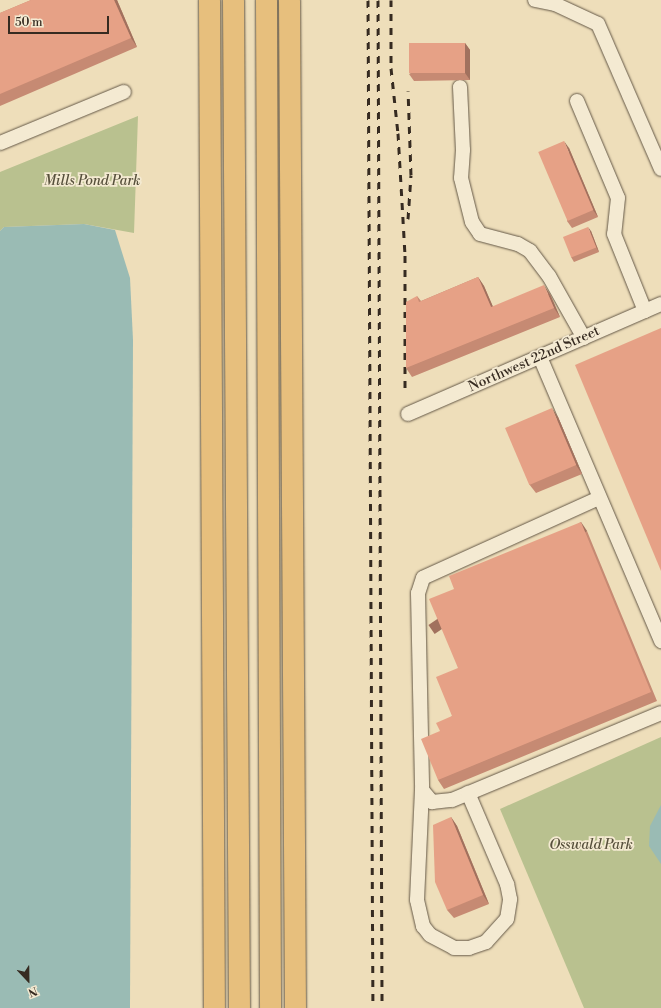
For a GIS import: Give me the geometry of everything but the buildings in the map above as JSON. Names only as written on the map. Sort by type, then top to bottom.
[{"type":"highway","points":[[209,0],[214,1008]]},
{"type":"highway","points":[[233,0],[239,1008]]},
{"type":"highway","points":[[266,0],[270,1008]]},
{"type":"highway","points":[[289,0],[295,1008]]},
{"type":"street","points":[[535,0],[555,4],[598,24],[661,169]]},
{"type":"street","points":[[460,88],[463,150],[461,178],[472,222],[480,234],[518,244],[530,251],[549,276],[584,338]]},
{"type":"street","points":[[0,143],[124,92]]},
{"type":"street","points":[[577,101],[618,198],[614,234],[645,311]]},
{"type":"street","name":"Northwest 22nd Street","points":[[408,414],[661,304]]},
{"type":"street","points":[[540,357],[661,641]]},
{"type":"street","points":[[468,793],[506,884],[510,899],[507,918],[486,942],[469,948],[454,948],[439,942],[427,930],[417,900],[422,790],[418,593],[423,578],[599,498]]},
{"type":"street","points":[[422,790],[432,802],[452,800],[661,713]]},
{"type":"green space","name":"Mills Pond Park","points":[[138,116],[134,233],[84,224],[4,227],[0,231],[0,172]]},
{"type":"green space","name":"Osswald Park","points":[[661,737],[661,1008],[584,1008],[500,809]]},
{"type":"water","points":[[84,224],[115,230],[130,278],[133,340],[130,1008],[0,1008],[0,231],[4,227]]},
{"type":"water","points":[[661,805],[661,864],[649,846],[650,826]]},
{"type":"railway","points":[[368,0],[373,1008]]},
{"type":"railway","points":[[378,0],[382,1008]]},
{"type":"railway","points":[[391,0],[391,68],[398,133],[405,255],[405,388]]},
{"type":"railway","points":[[408,91],[411,175],[408,219]]}]
